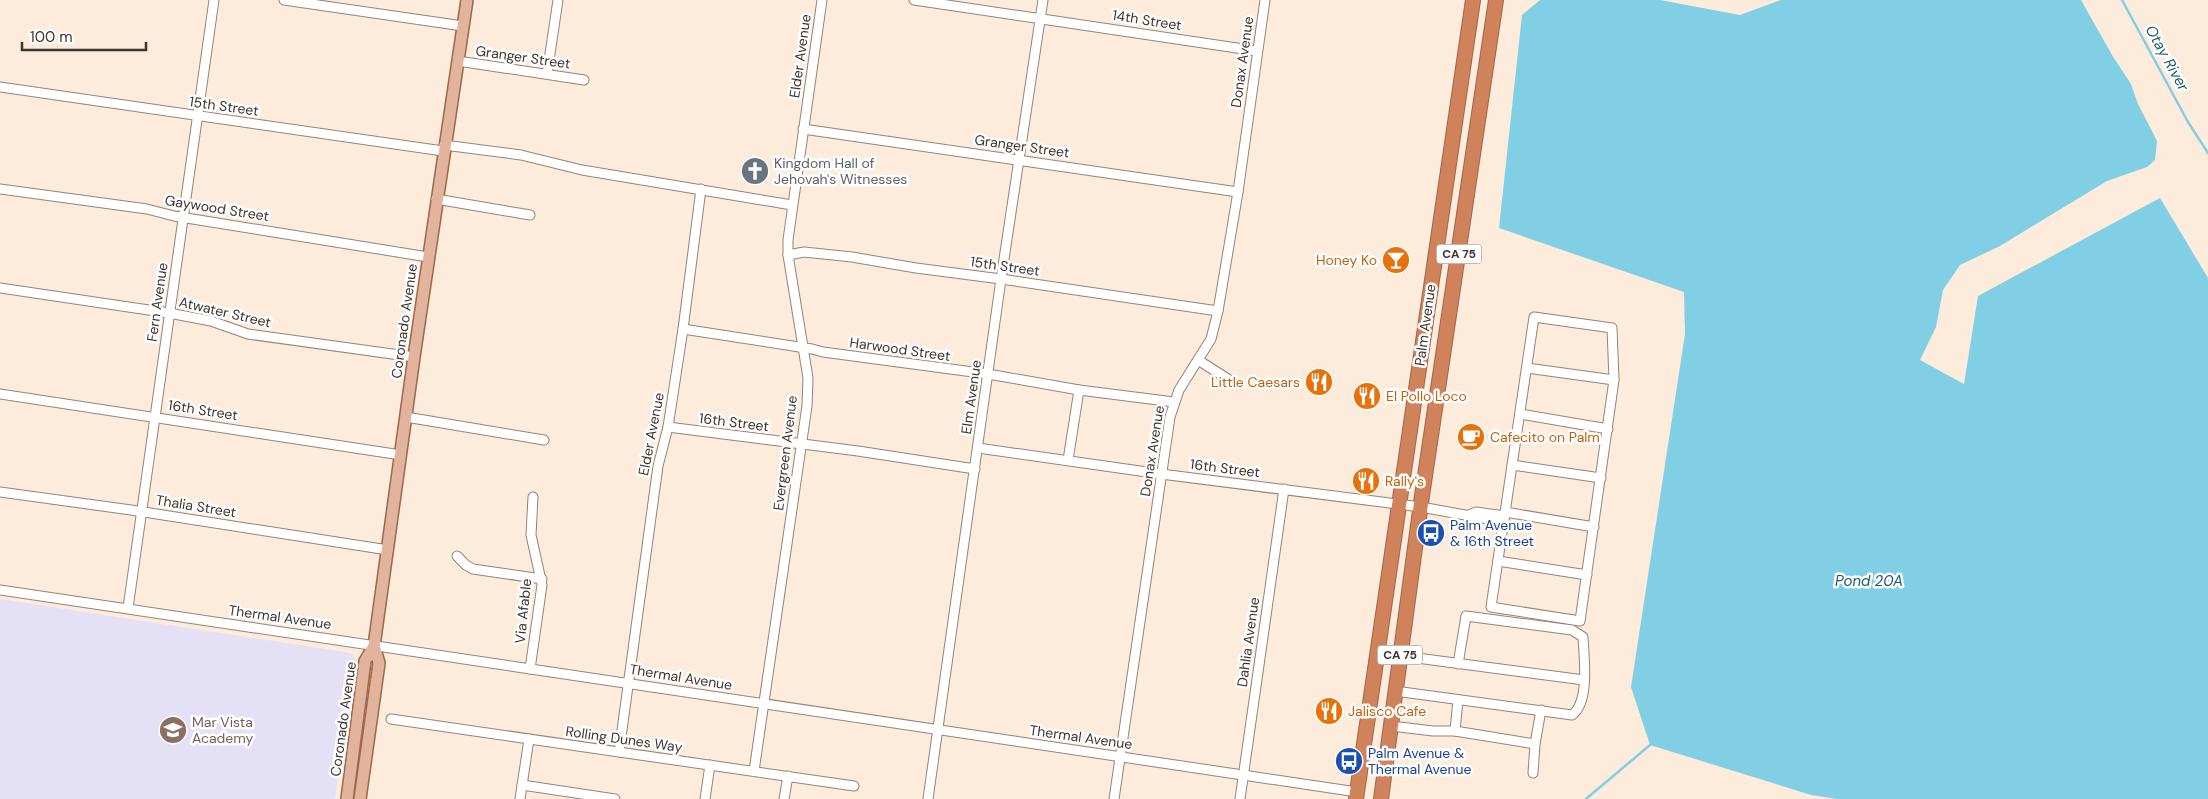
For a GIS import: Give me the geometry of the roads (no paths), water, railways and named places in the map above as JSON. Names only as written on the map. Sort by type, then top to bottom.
[{"type":"highway","name":"Palm Avenue","points":[[1357,796],[1398,504],[1473,0]]},
{"type":"highway","name":"Palm Avenue","points":[[1381,799],[1421,507],[1496,0]]},
{"type":"main road","name":"Coronado Avenue","points":[[346,799],[365,661],[374,646],[436,199],[466,0]]},
{"type":"main road","name":"Coronado Avenue","points":[[360,799],[379,663],[374,646]]},
{"type":"street","name":"Fern Avenue","points":[[128,608],[214,0]]},
{"type":"street","points":[[284,0],[463,26]]},
{"type":"street","points":[[547,74],[558,0]]},
{"type":"street","name":"Elder Avenue","points":[[792,205],[822,0]]},
{"type":"street","name":"14th Street","points":[[914,0],[1257,51]]},
{"type":"street","name":"Elm Avenue","points":[[928,799],[1001,279],[1043,0]]},
{"type":"street","name":"Donax Avenue","points":[[1114,799],[1161,474],[1174,402],[1179,390],[1211,339],[1218,311],[1238,192],[1264,0]]},
{"type":"street","name":"Granger Street","points":[[458,61],[584,80]]},
{"type":"street","name":"15th Street","points":[[0,87],[197,116],[444,148],[521,155],[582,170],[792,205]]},
{"type":"street","name":"Granger Street","points":[[803,129],[1238,192]]},
{"type":"street","name":"Gaywood Street","points":[[0,189],[147,209],[428,257]]},
{"type":"street","name":"Elder Avenue","points":[[619,752],[658,466],[668,427],[683,330],[701,189]]},
{"type":"street","points":[[436,199],[530,215]]},
{"type":"street","name":"Evergreen Avenue","points":[[754,772],[807,406],[808,378],[788,255],[792,205]]},
{"type":"street","name":"15th Street","points":[[788,255],[804,252],[844,256],[1218,311]]},
{"type":"street","name":"Atwater Street","points":[[0,288],[169,313],[211,321],[248,334],[414,357]]},
{"type":"street","points":[[1534,316],[1612,328],[1614,380],[1580,621],[1491,607],[1534,316]]},
{"type":"street","name":"Harwood Street","points":[[683,330],[803,347],[823,352],[988,374],[1080,390],[1174,402]]},
{"type":"street","points":[[1198,360],[1231,381]]},
{"type":"street","points":[[1527,368],[1614,380]]},
{"type":"street","points":[[1068,460],[1080,390]]},
{"type":"street","name":"16th Street","points":[[0,394],[401,455]]},
{"type":"street","points":[[1520,414],[1608,429]]},
{"type":"street","points":[[406,417],[544,440]]},
{"type":"street","name":"16th Street","points":[[668,427],[975,469]]},
{"type":"street","name":"16th Street","points":[[978,448],[1161,474],[1421,507],[1469,515],[1476,518],[1504,517],[1594,527]]},
{"type":"street","points":[[1512,465],[1601,478]]},
{"type":"street","name":"Dahlia Avenue","points":[[1240,799],[1284,489]]},
{"type":"street","name":"Thalia Street","points":[[0,492],[388,550]]},
{"type":"street","name":"Via Afable","points":[[530,669],[542,579],[530,535],[533,497]]},
{"type":"street","points":[[457,556],[473,569],[542,579]]},
{"type":"street","points":[[1498,562],[1587,575]]},
{"type":"street","name":"Thermal Avenue","points":[[0,590],[1243,775],[1357,796]]},
{"type":"street","points":[[1395,691],[1572,715],[1582,703],[1584,680],[1583,637],[1572,630],[1466,616],[1458,664]]},
{"type":"street","points":[[1416,658],[1584,680]]},
{"type":"street","points":[[1455,731],[1458,700]]},
{"type":"street","points":[[1532,773],[1541,710]]},
{"type":"street","name":"Rolling Dunes Way","points":[[391,719],[854,786]]},
{"type":"street","points":[[1391,726],[1433,731],[1455,731],[1535,744]]},
{"type":"street","points":[[520,799],[529,739]]},
{"type":"street","points":[[705,799],[710,765]]},
{"type":"street","points":[[784,799],[788,776]]},
{"type":"street","points":[[522,785],[615,799]]},
{"type":"water","name":"Pond 20A","points":[[1540,0],[1660,0],[1740,15],[1781,0],[2081,0],[2131,84],[2138,104],[2157,141],[2155,160],[2147,167],[2107,181],[2000,246],[1960,265],[1943,290],[1936,327],[1920,360],[1964,384],[1978,296],[2160,198],[2208,278],[2208,799],[1837,799],[1811,795],[1650,745],[1631,687],[1685,334],[1684,292],[1499,228],[1522,15]]},
{"type":"waterway","name":"Otay River","points":[[2122,0],[2188,122],[2208,153]]},
{"type":"waterway","points":[[1586,799],[1650,745]]},
{"type":"place","name":"Kingdom Hall of Jehovah's Witnesses","points":[[755,171]]},
{"type":"place","name":"Honey Ko","points":[[1396,260]]},
{"type":"place","name":"Little Caesars","points":[[1319,382]]},
{"type":"place","name":"El Pollo Loco","points":[[1367,396]]},
{"type":"place","name":"Cafecito on Palm","points":[[1471,437]]},
{"type":"place","name":"Rally's","points":[[1366,481]]},
{"type":"place","name":"Palm Avenue & 16th Street","points":[[1431,533]]},
{"type":"place","name":"Jalisco Cafe","points":[[1329,711]]},
{"type":"place","name":"Mar Vista Academy","points":[[173,730]]},
{"type":"place","name":"Palm Avenue & Thermal Avenue","points":[[1349,761]]}]
